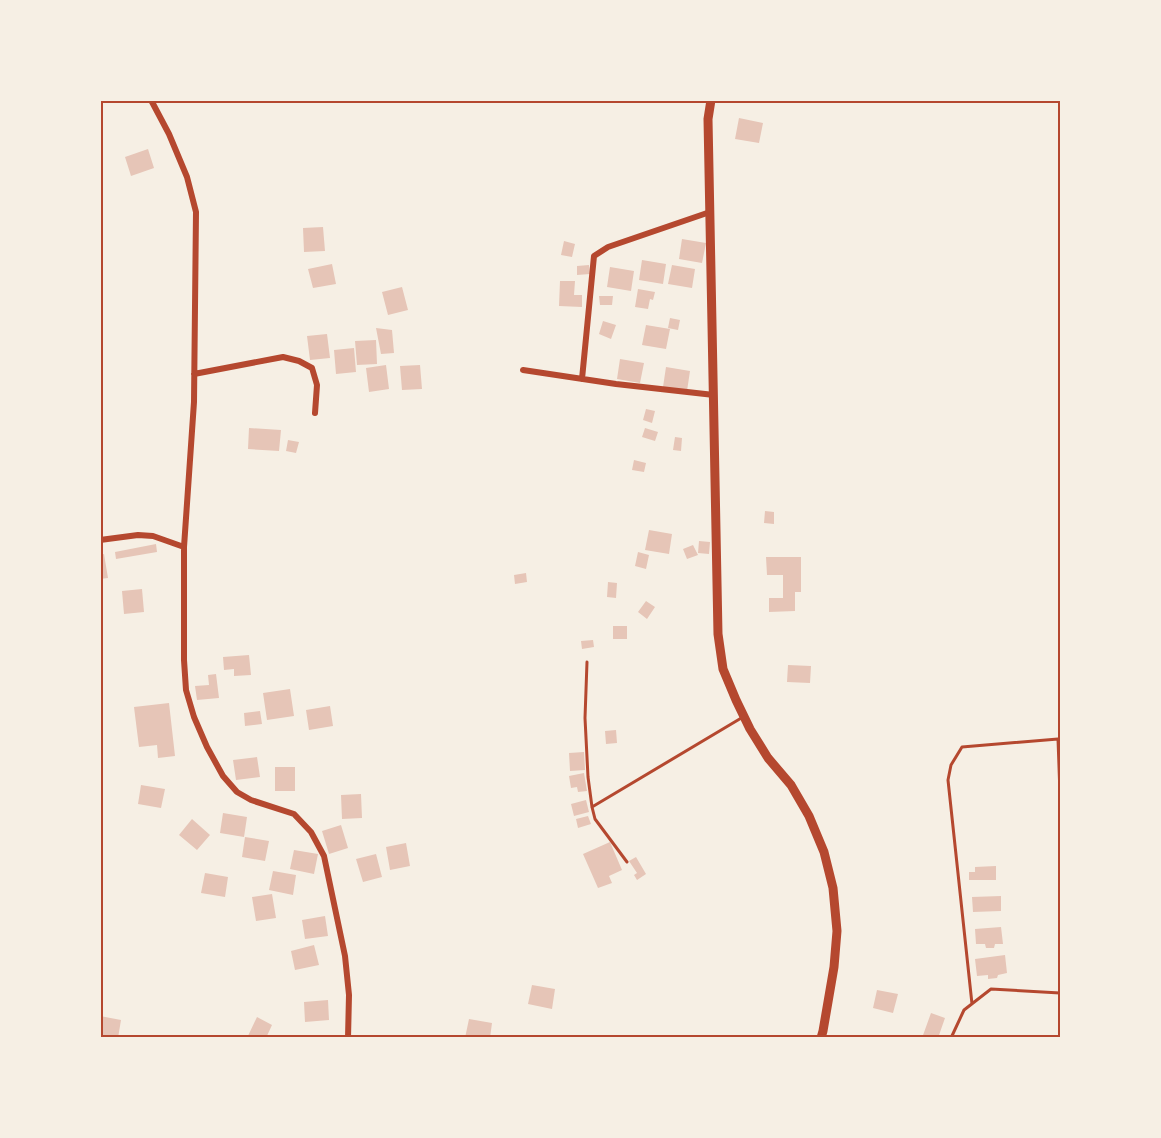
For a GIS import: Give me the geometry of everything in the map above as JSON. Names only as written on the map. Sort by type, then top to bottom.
[{"type":"main road","points":[[711,100],[708,119],[717,634],[723,669],[744,717],[768,758],[791,785],[824,852],[833,888],[837,931],[829,999],[821,1038]]},
{"type":"street","points":[[151,100],[188,177],[196,212],[193,413],[184,547],[186,690],[194,717],[223,776],[237,792],[251,800],[294,814],[311,832],[324,856],[345,956],[348,1038]]},
{"type":"street","points":[[582,379],[594,256],[608,247],[710,212]]},
{"type":"street","points":[[194,374],[283,357],[299,361],[312,368],[317,385],[315,413]]},
{"type":"street","points":[[523,370],[714,395]]},
{"type":"street","points":[[100,540],[138,535],[153,536],[184,547]]},
{"type":"lane","points":[[587,662],[585,718],[592,807],[596,819],[627,862]]},
{"type":"lane","points":[[592,807],[744,717]]},
{"type":"lane","points":[[972,1004],[948,780],[951,765],[962,747],[1058,739],[1060,794]]},
{"type":"lane","points":[[951,1038],[964,1010],[992,989],[1060,993]]},
{"type":"building","points":[[739,118],[763,123],[759,143],[735,139]]},
{"type":"building","points":[[148,149],[154,168],[131,176],[125,157]]},
{"type":"building","points":[[323,227],[325,251],[304,252],[303,228]]},
{"type":"building","points":[[682,239],[706,243],[702,263],[679,259]]},
{"type":"building","points":[[564,241],[575,244],[572,257],[561,255]]},
{"type":"building","points":[[642,260],[666,264],[663,284],[639,280]]},
{"type":"building","points":[[332,264],[336,284],[313,288],[308,269]]},
{"type":"building","points":[[589,265],[590,274],[577,275],[577,266]]},
{"type":"building","points":[[672,265],[695,269],[692,288],[668,284]]},
{"type":"building","points":[[610,267],[634,271],[631,291],[607,287]]},
{"type":"building","points":[[560,281],[575,281],[574,295],[582,295],[582,307],[559,306]]},
{"type":"building","points":[[402,287],[408,310],[388,315],[382,292]]},
{"type":"building","points":[[638,289],[655,292],[653,300],[650,299],[648,309],[635,307]]},
{"type":"building","points":[[599,296],[613,296],[612,305],[600,305]]},
{"type":"building","points":[[670,318],[680,320],[678,330],[668,328]]},
{"type":"building","points":[[603,321],[616,325],[611,339],[599,334]]},
{"type":"building","points":[[646,325],[670,329],[666,349],[642,345]]},
{"type":"building","points":[[376,328],[392,330],[394,353],[381,354]]},
{"type":"building","points":[[327,334],[330,358],[310,360],[307,336]]},
{"type":"building","points":[[376,340],[377,364],[357,365],[355,341]]},
{"type":"building","points":[[354,348],[356,372],[336,374],[334,350]]},
{"type":"building","points":[[620,359],[644,363],[640,383],[617,379]]},
{"type":"building","points":[[386,365],[389,389],[369,392],[366,368]]},
{"type":"building","points":[[420,365],[422,389],[402,390],[400,366]]},
{"type":"building","points":[[666,367],[690,371],[687,391],[663,387]]},
{"type":"building","points":[[646,409],[655,411],[652,423],[643,420]]},
{"type":"building","points":[[249,428],[281,430],[279,451],[248,449]]},
{"type":"building","points":[[645,428],[658,432],[655,441],[642,437]]},
{"type":"building","points":[[675,437],[682,438],[681,451],[673,450]]},
{"type":"building","points":[[288,440],[299,442],[296,453],[286,451]]},
{"type":"building","points":[[634,460],[646,463],[644,472],[632,470]]},
{"type":"building","points":[[765,511],[774,512],[774,524],[764,523]]},
{"type":"building","points":[[649,530],[672,534],[669,554],[645,550]]},
{"type":"building","points":[[699,541],[710,542],[709,554],[698,553]]},
{"type":"building","points":[[156,544],[157,552],[116,559],[115,552]]},
{"type":"building","points":[[693,545],[698,555],[687,559],[683,549]]},
{"type":"building","points":[[638,552],[649,555],[646,569],[635,566]]},
{"type":"building","points":[[104,554],[108,578],[100,579],[100,555]]},
{"type":"building","points":[[766,557],[801,557],[801,592],[795,592],[795,611],[769,612],[769,598],[783,598],[783,575],[767,575]]},
{"type":"building","points":[[526,573],[527,582],[515,584],[514,575]]},
{"type":"building","points":[[608,582],[617,583],[616,598],[607,597]]},
{"type":"building","points":[[142,589],[144,612],[124,614],[122,591]]},
{"type":"building","points":[[646,601],[655,607],[647,619],[638,612]]},
{"type":"building","points":[[613,626],[627,626],[627,639],[613,639]]},
{"type":"building","points":[[593,640],[594,647],[582,649],[581,641]]},
{"type":"building","points":[[249,655],[251,675],[234,676],[234,669],[224,670],[223,657]]},
{"type":"building","points":[[788,665],[811,666],[810,683],[787,682]]},
{"type":"building","points":[[216,674],[219,698],[197,700],[195,686],[209,685],[208,675]]},
{"type":"building","points":[[290,689],[294,716],[267,720],[263,693]]},
{"type":"building","points":[[169,703],[175,756],[158,758],[157,745],[139,747],[134,707]]},
{"type":"building","points":[[330,706],[333,726],[309,730],[306,710]]},
{"type":"building","points":[[260,711],[262,724],[245,726],[244,713]]},
{"type":"building","points":[[616,730],[617,743],[606,744],[605,731]]},
{"type":"building","points":[[584,752],[585,770],[570,771],[569,753]]},
{"type":"building","points":[[257,757],[260,777],[236,780],[233,760]]},
{"type":"building","points":[[275,767],[295,767],[295,791],[275,791]]},
{"type":"building","points":[[584,773],[587,791],[578,792],[577,787],[571,788],[569,776]]},
{"type":"building","points":[[141,785],[165,789],[161,808],[138,804]]},
{"type":"building","points":[[361,794],[362,818],[342,819],[341,795]]},
{"type":"building","points":[[586,800],[589,812],[574,816],[571,804]]},
{"type":"building","points":[[223,813],[247,817],[244,837],[220,833]]},
{"type":"building","points":[[588,816],[591,824],[578,828],[576,819]]},
{"type":"building","points":[[192,819],[210,835],[197,850],[179,835]]},
{"type":"building","points":[[341,825],[348,848],[329,854],[322,831]]},
{"type":"building","points":[[245,837],[269,841],[265,861],[242,857]]},
{"type":"building","points":[[610,842],[622,870],[609,876],[612,883],[598,888],[583,854]]},
{"type":"building","points":[[406,843],[410,866],[390,870],[386,847]]},
{"type":"building","points":[[294,850],[318,854],[314,874],[290,869]]},
{"type":"building","points":[[376,854],[382,877],[363,882],[356,859]]},
{"type":"building","points":[[636,857],[646,874],[637,880],[634,875],[637,873],[629,861]]},
{"type":"building","points":[[996,866],[996,880],[969,880],[969,872],[975,872],[975,867]]},
{"type":"building","points":[[273,871],[296,875],[293,895],[269,890]]},
{"type":"building","points":[[205,873],[228,877],[225,897],[201,893]]},
{"type":"building","points":[[272,894],[276,918],[256,921],[252,897]]},
{"type":"building","points":[[1001,896],[1001,911],[973,912],[972,897]]},
{"type":"building","points":[[325,916],[328,936],[305,939],[302,920]]},
{"type":"building","points":[[1001,927],[1003,944],[995,944],[994,948],[986,948],[985,944],[976,944],[975,929]]},
{"type":"building","points":[[314,945],[319,965],[295,970],[291,951]]},
{"type":"building","points":[[1005,955],[1007,973],[988,979],[988,975],[977,976],[975,959]]},
{"type":"building","points":[[532,985],[555,989],[552,1009],[528,1004]]},
{"type":"building","points":[[877,990],[898,994],[893,1013],[873,1008]]},
{"type":"building","points":[[328,1000],[329,1020],[305,1022],[304,1002]]},
{"type":"building","points":[[931,1013],[945,1018],[938,1038],[922,1038]]},
{"type":"building","points":[[100,1016],[121,1020],[118,1038],[100,1036]]},
{"type":"building","points":[[257,1017],[272,1025],[266,1038],[247,1038]]},
{"type":"building","points":[[469,1019],[492,1023],[490,1038],[465,1038]]}]
